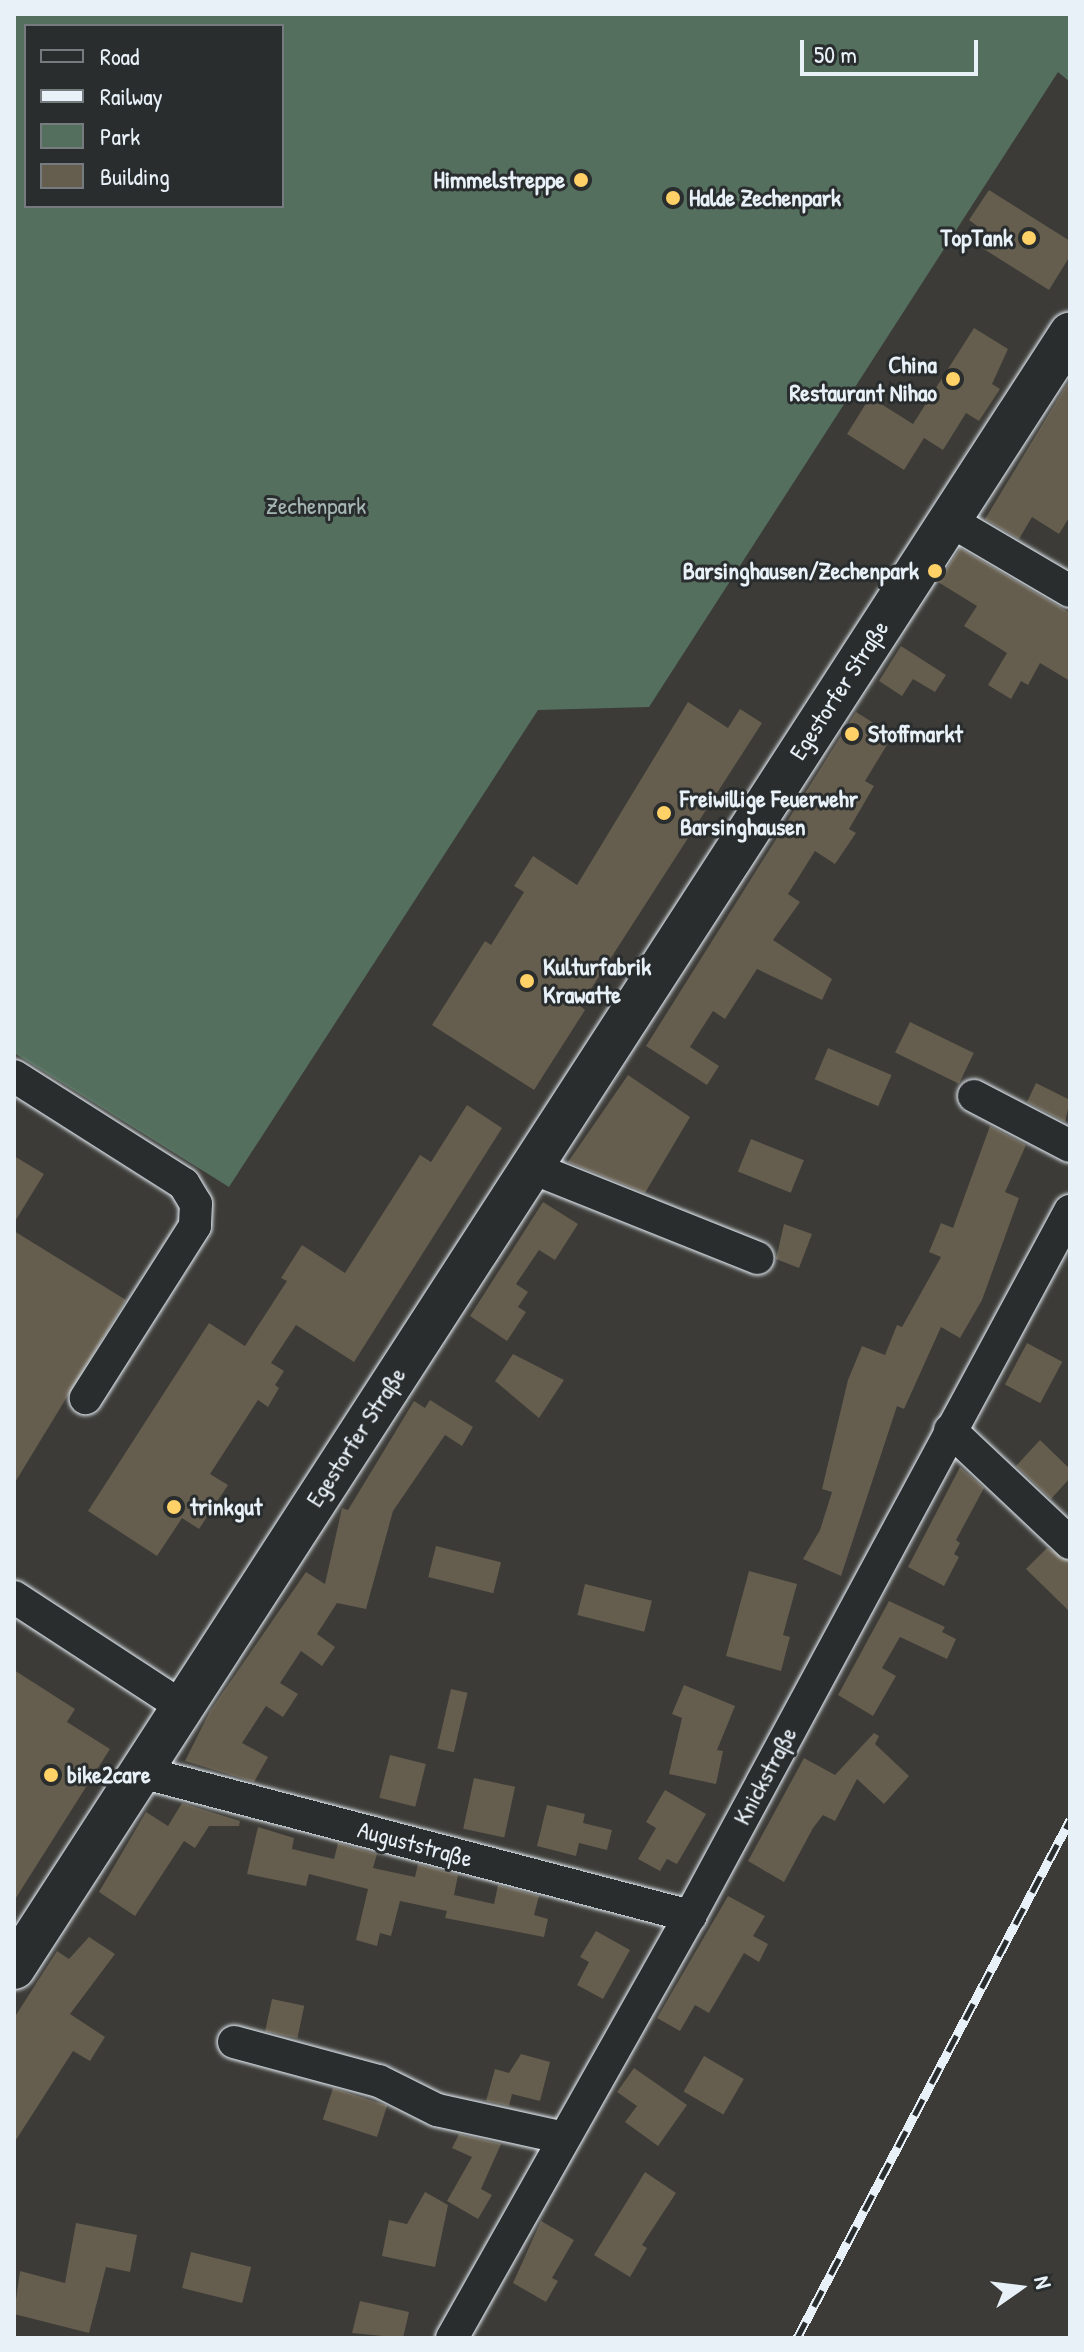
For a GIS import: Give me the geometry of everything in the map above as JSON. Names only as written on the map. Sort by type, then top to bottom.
[{"type":"main road","name":"Egestorfer Straße","points":[[14,1968],[1070,334]]},
{"type":"street","points":[[949,520],[1070,591]]},
{"type":"street","points":[[14,1076],[184,1184],[196,1204],[195,1226],[86,1398]]},
{"type":"street","points":[[974,1096],[1070,1146]]},
{"type":"street","points":[[530,1167],[758,1258]]},
{"type":"street","name":"Knickstraße","points":[[452,2338],[690,1916],[1070,1211]]},
{"type":"street","points":[[950,1430],[1070,1543]]},
{"type":"street","points":[[14,1597],[183,1707]]},
{"type":"street","name":"Auguststraße","points":[[141,1772],[690,1916]]},
{"type":"street","points":[[234,2042],[379,2081],[437,2110],[564,2138]]},
{"type":"green space","name":"Zechenpark","points":[[14,14],[1070,14],[1070,82],[1058,72],[649,707],[538,710],[229,1187],[14,1053]]},
{"type":"building","points":[[989,190],[1070,241],[1070,256],[1049,290],[971,241],[980,228],[969,220]]},
{"type":"building","points":[[974,328],[1008,349],[992,384],[1000,389],[979,421],[966,413],[943,450],[924,438],[904,470],[847,434],[870,397],[913,424]]},
{"type":"building","points":[[1070,379],[1070,516],[1059,534],[1032,517],[1019,539],[985,519]]},
{"type":"building","points":[[960,548],[1070,613],[1070,681],[1040,663],[1028,685],[1021,681],[1011,699],[988,685],[1007,653],[964,626],[977,606],[938,582]]},
{"type":"building","points":[[901,646],[946,675],[935,692],[913,679],[902,696],[879,681]]},
{"type":"building","points":[[688,702],[728,728],[740,709],[762,723],[580,1006],[585,1010],[534,1090],[432,1025],[485,941],[491,945],[524,892],[514,886],[533,856],[577,885]]},
{"type":"building","points":[[856,712],[893,735],[865,781],[874,786],[849,829],[856,833],[835,864],[815,851],[788,894],[800,902],[773,940],[832,979],[822,1000],[757,969],[725,1019],[713,1011],[690,1047],[719,1066],[707,1085],[646,1046]]},
{"type":"building","points":[[910,1022],[974,1053],[959,1084],[895,1053]]},
{"type":"building","points":[[828,1048],[892,1075],[878,1106],[815,1079]]},
{"type":"building","points":[[628,1075],[690,1117],[645,1193],[568,1162]]},
{"type":"building","points":[[1036,1083],[1070,1100],[1065,1122],[1027,1102]]},
{"type":"building","points":[[467,1105],[502,1128],[354,1362],[296,1325],[271,1363],[284,1371],[275,1385],[279,1388],[268,1407],[258,1400],[210,1474],[228,1485],[199,1529],[182,1518],[157,1556],[88,1511],[209,1323],[245,1346],[287,1281],[281,1278],[302,1245],[345,1273],[420,1155],[431,1162]]},
{"type":"building","points":[[990,1126],[1026,1145],[1005,1192],[1019,1198],[982,1300],[960,1338],[941,1327],[904,1409],[897,1406],[841,1576],[803,1559],[820,1530],[832,1492],[822,1489],[848,1380],[862,1346],[885,1355],[897,1325],[902,1327],[941,1257],[929,1252],[941,1223],[953,1228]]},
{"type":"building","points":[[751,1139],[804,1160],[791,1193],[738,1171]]},
{"type":"building","points":[[14,1156],[44,1174],[14,1223]]},
{"type":"building","points":[[543,1202],[578,1224],[555,1260],[539,1250],[516,1284],[528,1292],[518,1307],[526,1312],[507,1341],[470,1316]]},
{"type":"building","points":[[784,1224],[812,1234],[799,1268],[776,1259]]},
{"type":"building","points":[[14,1231],[126,1300],[14,1484]]},
{"type":"building","points":[[1027,1343],[1062,1362],[1040,1403],[1005,1384]]},
{"type":"building","points":[[513,1354],[564,1380],[539,1418],[495,1381]]},
{"type":"building","points":[[430,1400],[473,1427],[462,1446],[445,1435],[393,1511],[366,1609],[337,1603],[317,1634],[335,1647],[322,1666],[301,1651],[280,1683],[298,1694],[283,1717],[266,1706],[242,1743],[268,1757],[254,1782],[185,1761],[210,1711],[306,1572],[325,1584],[342,1508],[348,1510],[414,1401],[425,1408]]},
{"type":"building","points":[[1040,1440],[1070,1469],[1070,1478],[1051,1499],[1016,1466]]},
{"type":"building","points":[[960,1467],[984,1488],[956,1540],[960,1543],[954,1554],[959,1557],[944,1586],[908,1567]]},
{"type":"building","points":[[436,1546],[501,1562],[493,1593],[428,1577]]},
{"type":"building","points":[[1047,1548],[1070,1561],[1070,1612],[1026,1569]]},
{"type":"building","points":[[749,1571],[797,1584],[783,1635],[790,1637],[781,1671],[726,1656]]},
{"type":"building","points":[[585,1584],[652,1601],[644,1632],[577,1615]]},
{"type":"building","points":[[889,1601],[945,1627],[942,1632],[956,1639],[947,1659],[900,1637],[882,1668],[896,1676],[873,1716],[838,1695]]},
{"type":"building","points":[[14,1670],[75,1709],[67,1722],[110,1749],[14,1901]]},
{"type":"building","points":[[684,1685],[735,1706],[717,1750],[723,1751],[716,1784],[669,1774],[682,1718],[672,1714]]},
{"type":"building","points":[[451,1689],[468,1693],[454,1752],[437,1748]]},
{"type":"building","points":[[874,1733],[879,1736],[875,1744],[909,1776],[884,1804],[857,1779],[835,1821],[823,1815],[813,1828],[784,1882],[748,1861],[804,1758],[835,1775]]},
{"type":"building","points":[[390,1755],[426,1764],[415,1807],[379,1798]]},
{"type":"building","points":[[474,1778],[515,1787],[504,1838],[463,1829]]},
{"type":"building","points":[[665,1790],[706,1814],[677,1864],[667,1859],[660,1871],[638,1859],[656,1828],[646,1822]]},
{"type":"building","points":[[182,1803],[240,1821],[239,1826],[209,1826],[195,1848],[184,1841],[135,1916],[99,1892],[146,1812],[168,1826]]},
{"type":"building","points":[[547,1805],[585,1814],[583,1823],[612,1830],[607,1850],[579,1843],[576,1856],[537,1846]]},
{"type":"building","points":[[258,1827],[294,1838],[292,1849],[334,1859],[338,1843],[377,1854],[373,1868],[415,1877],[418,1864],[458,1875],[454,1895],[494,1904],[498,1885],[539,1896],[534,1915],[548,1919],[544,1937],[445,1918],[447,1911],[400,1901],[391,1936],[380,1933],[377,1946],[356,1940],[368,1889],[309,1874],[306,1886],[247,1874]]},
{"type":"building","points":[[728,1896],[765,1916],[753,1936],[768,1944],[759,1962],[744,1953],[709,2013],[695,2005],[680,2031],[657,2018]]},
{"type":"building","points":[[596,1931],[630,1950],[603,1999],[577,1985],[589,1962],[580,1957]]},
{"type":"building","points":[[89,1937],[115,1954],[70,2014],[105,2037],[90,2061],[73,2051],[14,2143],[14,2018],[57,1951],[69,1959]]},
{"type":"building","points":[[272,1999],[304,2006],[297,2038],[265,2031]]},
{"type":"building","points":[[521,2054],[550,2062],[540,2101],[512,2094],[509,2106],[486,2101],[495,2069],[509,2073]]},
{"type":"building","points":[[704,2056],[744,2079],[723,2115],[684,2092]]},
{"type":"building","points":[[634,2068],[687,2105],[658,2146],[625,2122],[637,2106],[617,2092]]},
{"type":"building","points":[[333,2088],[387,2106],[377,2137],[323,2119]]},
{"type":"building","points":[[459,2134],[501,2144],[481,2189],[492,2195],[478,2219],[447,2201],[472,2157],[452,2148]]},
{"type":"building","points":[[645,2172],[676,2193],[642,2245],[647,2248],[630,2277],[594,2255]]},
{"type":"building","points":[[425,2192],[448,2205],[435,2267],[382,2256],[389,2220],[407,2224]]},
{"type":"building","points":[[541,2221],[574,2240],[552,2278],[558,2281],[546,2302],[513,2283]]},
{"type":"building","points":[[76,2223],[137,2235],[130,2272],[106,2267],[89,2333],[14,2314],[20,2271],[65,2283]]},
{"type":"building","points":[[191,2252],[251,2267],[242,2303],[182,2288]]},
{"type":"building","points":[[360,2301],[409,2312],[403,2338],[352,2333]]},
{"type":"railway","points":[[797,2338],[1070,1820]]},
{"type":"place","name":"Himmelstreppe","points":[[581,180]]},
{"type":"place","name":"Halde Zechenpark","points":[[673,198]]},
{"type":"place","name":"TopTank","points":[[1029,238]]},
{"type":"place","name":"China Restaurant Nihao","points":[[953,379]]},
{"type":"place","name":"Barsinghausen/Zechenpark","points":[[935,571]]},
{"type":"place","name":"Stoffmarkt","points":[[852,734]]},
{"type":"place","name":"Freiwillige Feuerwehr Barsinghausen","points":[[664,813]]},
{"type":"place","name":"Kulturfabrik Krawatte","points":[[527,981]]},
{"type":"place","name":"trinkgut","points":[[174,1507]]},
{"type":"place","name":"bike2care","points":[[51,1775]]}]
